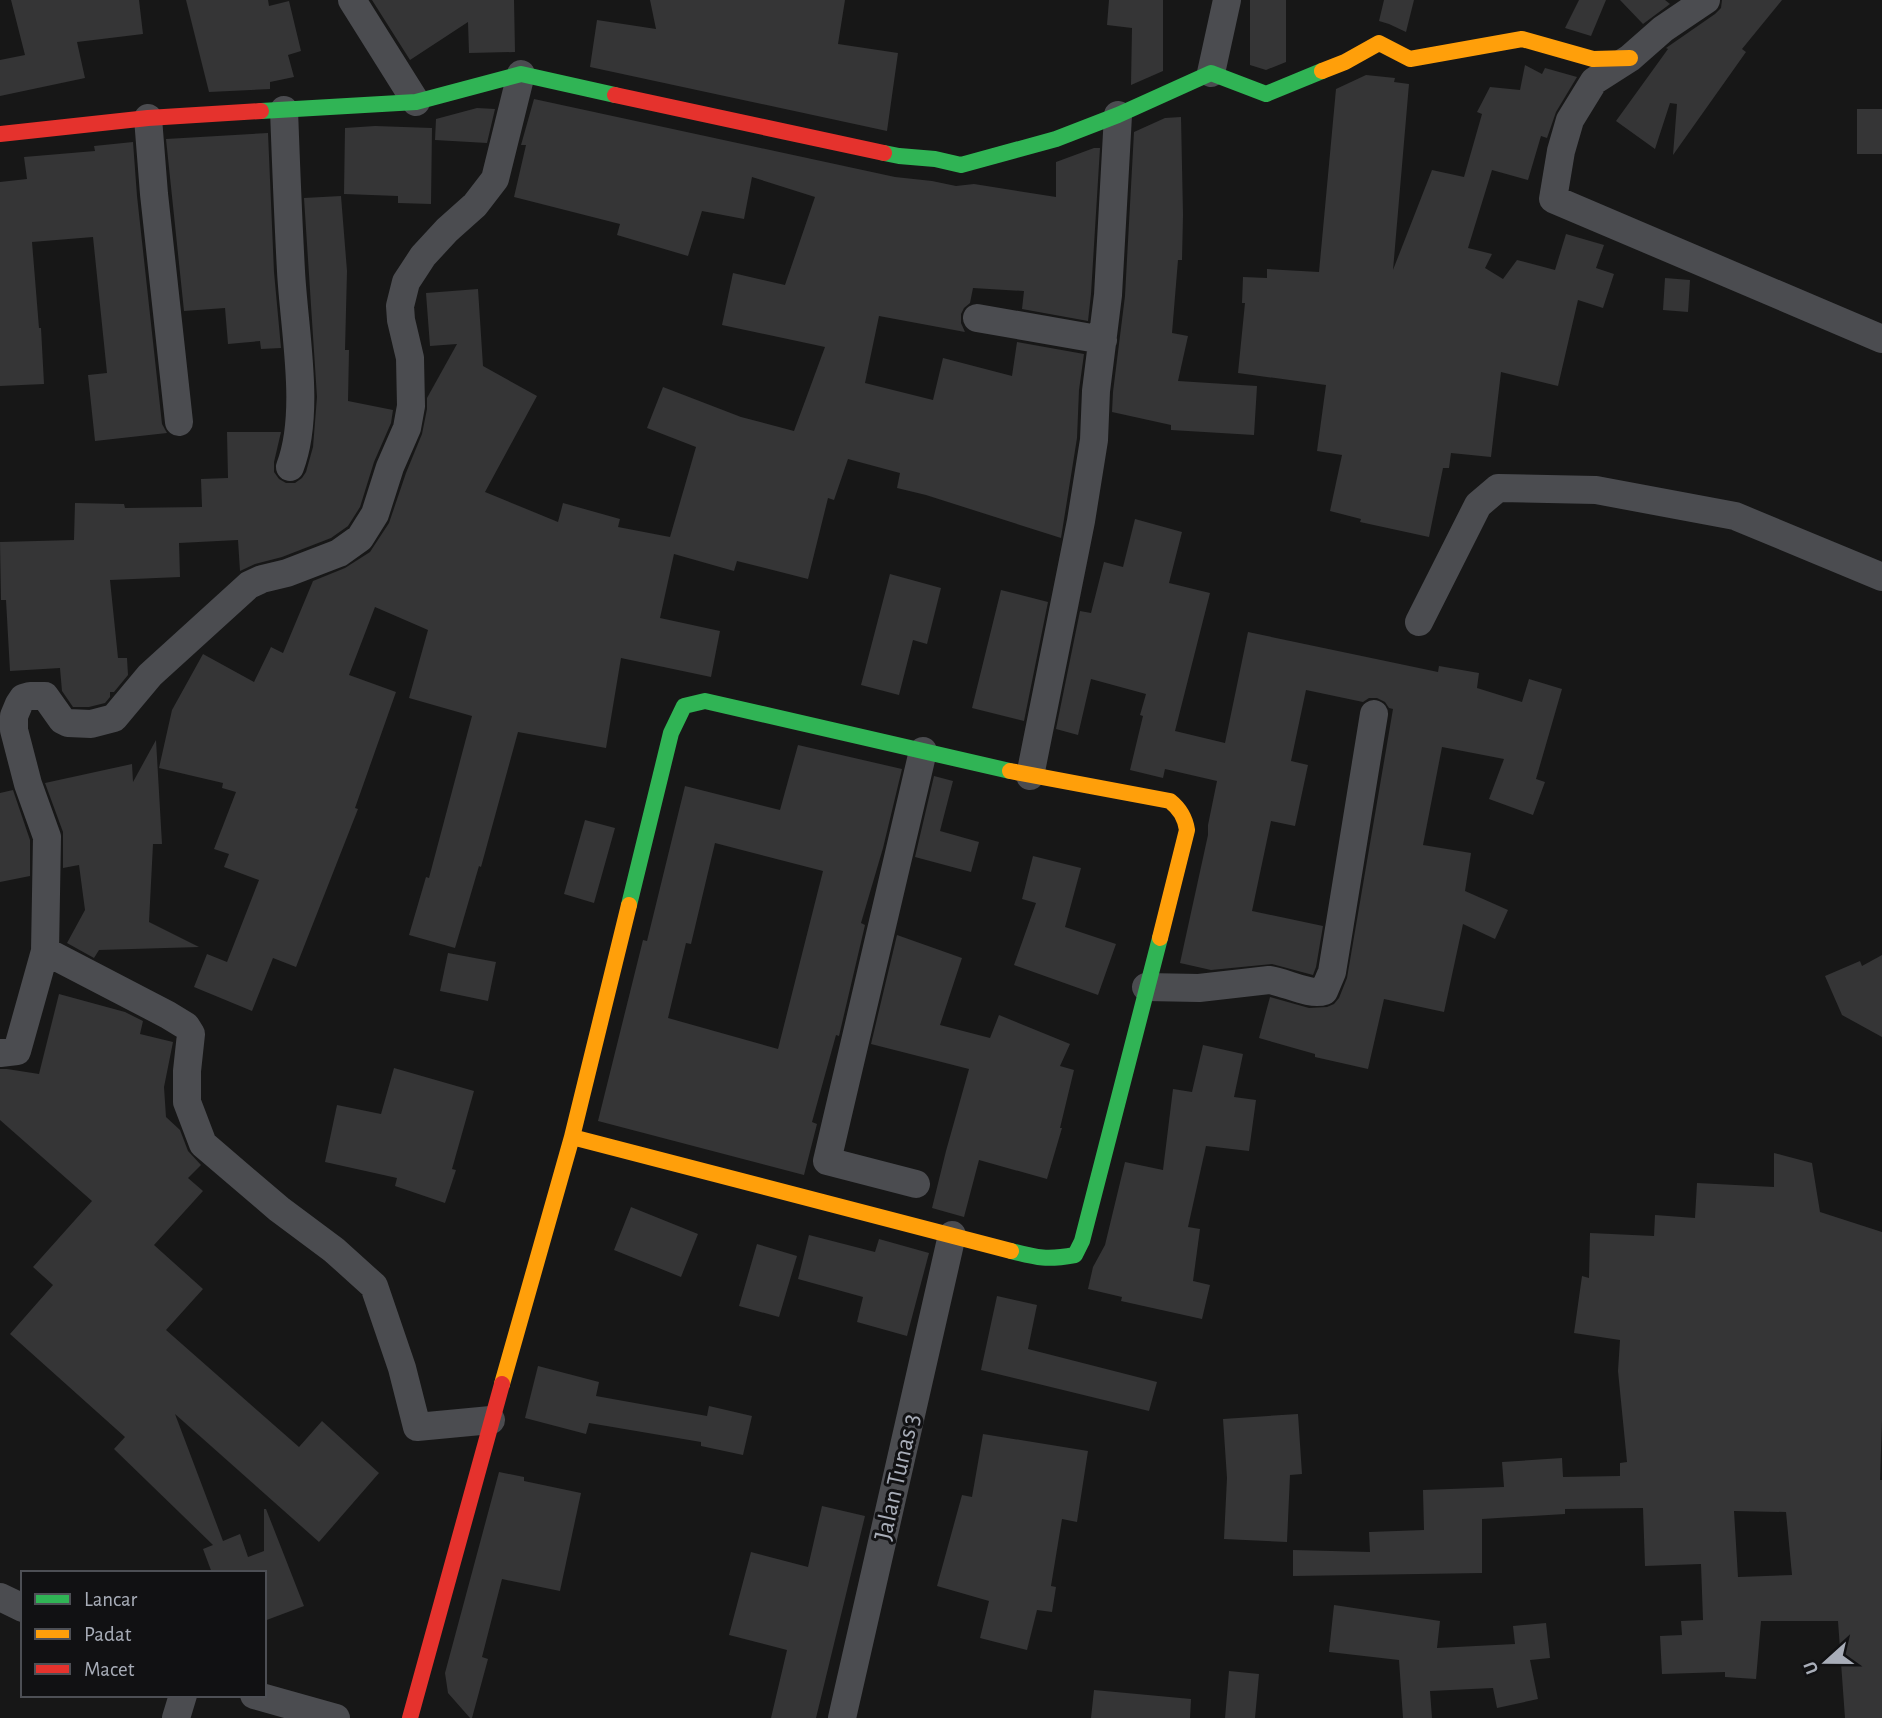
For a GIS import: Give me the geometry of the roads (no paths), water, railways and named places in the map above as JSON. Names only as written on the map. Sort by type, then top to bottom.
[{"type":"street","points":[[352,0],[416,102]]},
{"type":"street","points":[[1211,73],[1227,0]]},
{"type":"street","points":[[1706,0],[1663,29],[1630,58],[1594,81],[1570,120],[1561,151],[1553,199],[1882,339]]},
{"type":"street","points":[[0,134],[148,118],[416,102],[521,74],[900,156],[961,164],[1056,139],[1118,115],[1211,73],[1266,94],[1345,62],[1379,43],[1410,59],[1522,39],[1593,59],[1630,58]]},
{"type":"street","points":[[0,1053],[17,1051],[46,951],[47,837],[28,784],[14,730],[14,716],[19,704],[23,698],[45,696],[62,720],[68,723],[91,724],[114,719],[150,675],[249,585],[340,553],[360,538],[375,514],[390,467],[407,428],[411,406],[410,359],[400,306],[406,282],[423,256],[475,205],[495,179],[521,74]]},
{"type":"street","points":[[284,110],[299,398],[298,433],[290,467]]},
{"type":"street","points":[[1030,776],[1081,521],[1094,440],[1096,391],[1108,295],[1118,115]]},
{"type":"street","points":[[148,118],[180,422]]},
{"type":"street","points":[[978,318],[1103,340]]},
{"type":"street","points":[[1419,622],[1478,505],[1498,488],[1596,490],[1735,516],[1882,577]]},
{"type":"street","points":[[410,1718],[572,1137],[671,733],[684,706],[705,701],[1030,776],[1170,801],[1185,817],[1187,830],[1082,1241],[1075,1255],[1037,1258],[572,1137]]},
{"type":"street","points":[[1146,987],[1199,988],[1269,980],[1315,993],[1324,991],[1332,972],[1374,714]]},
{"type":"street","points":[[916,1184],[827,1161],[923,751]]},
{"type":"street","points":[[46,951],[186,1026],[192,1042],[187,1071],[187,1102],[203,1144],[279,1209],[334,1250],[374,1286],[402,1368],[417,1427],[491,1420]]},
{"type":"street","name":"Jalan Tunas 3","points":[[842,1718],[952,1235]]},
{"type":"street","points":[[0,1597],[21,1607]]},
{"type":"street","points":[[176,1718],[182,1697]]},
{"type":"street","points":[[261,1697],[337,1718]]}]
